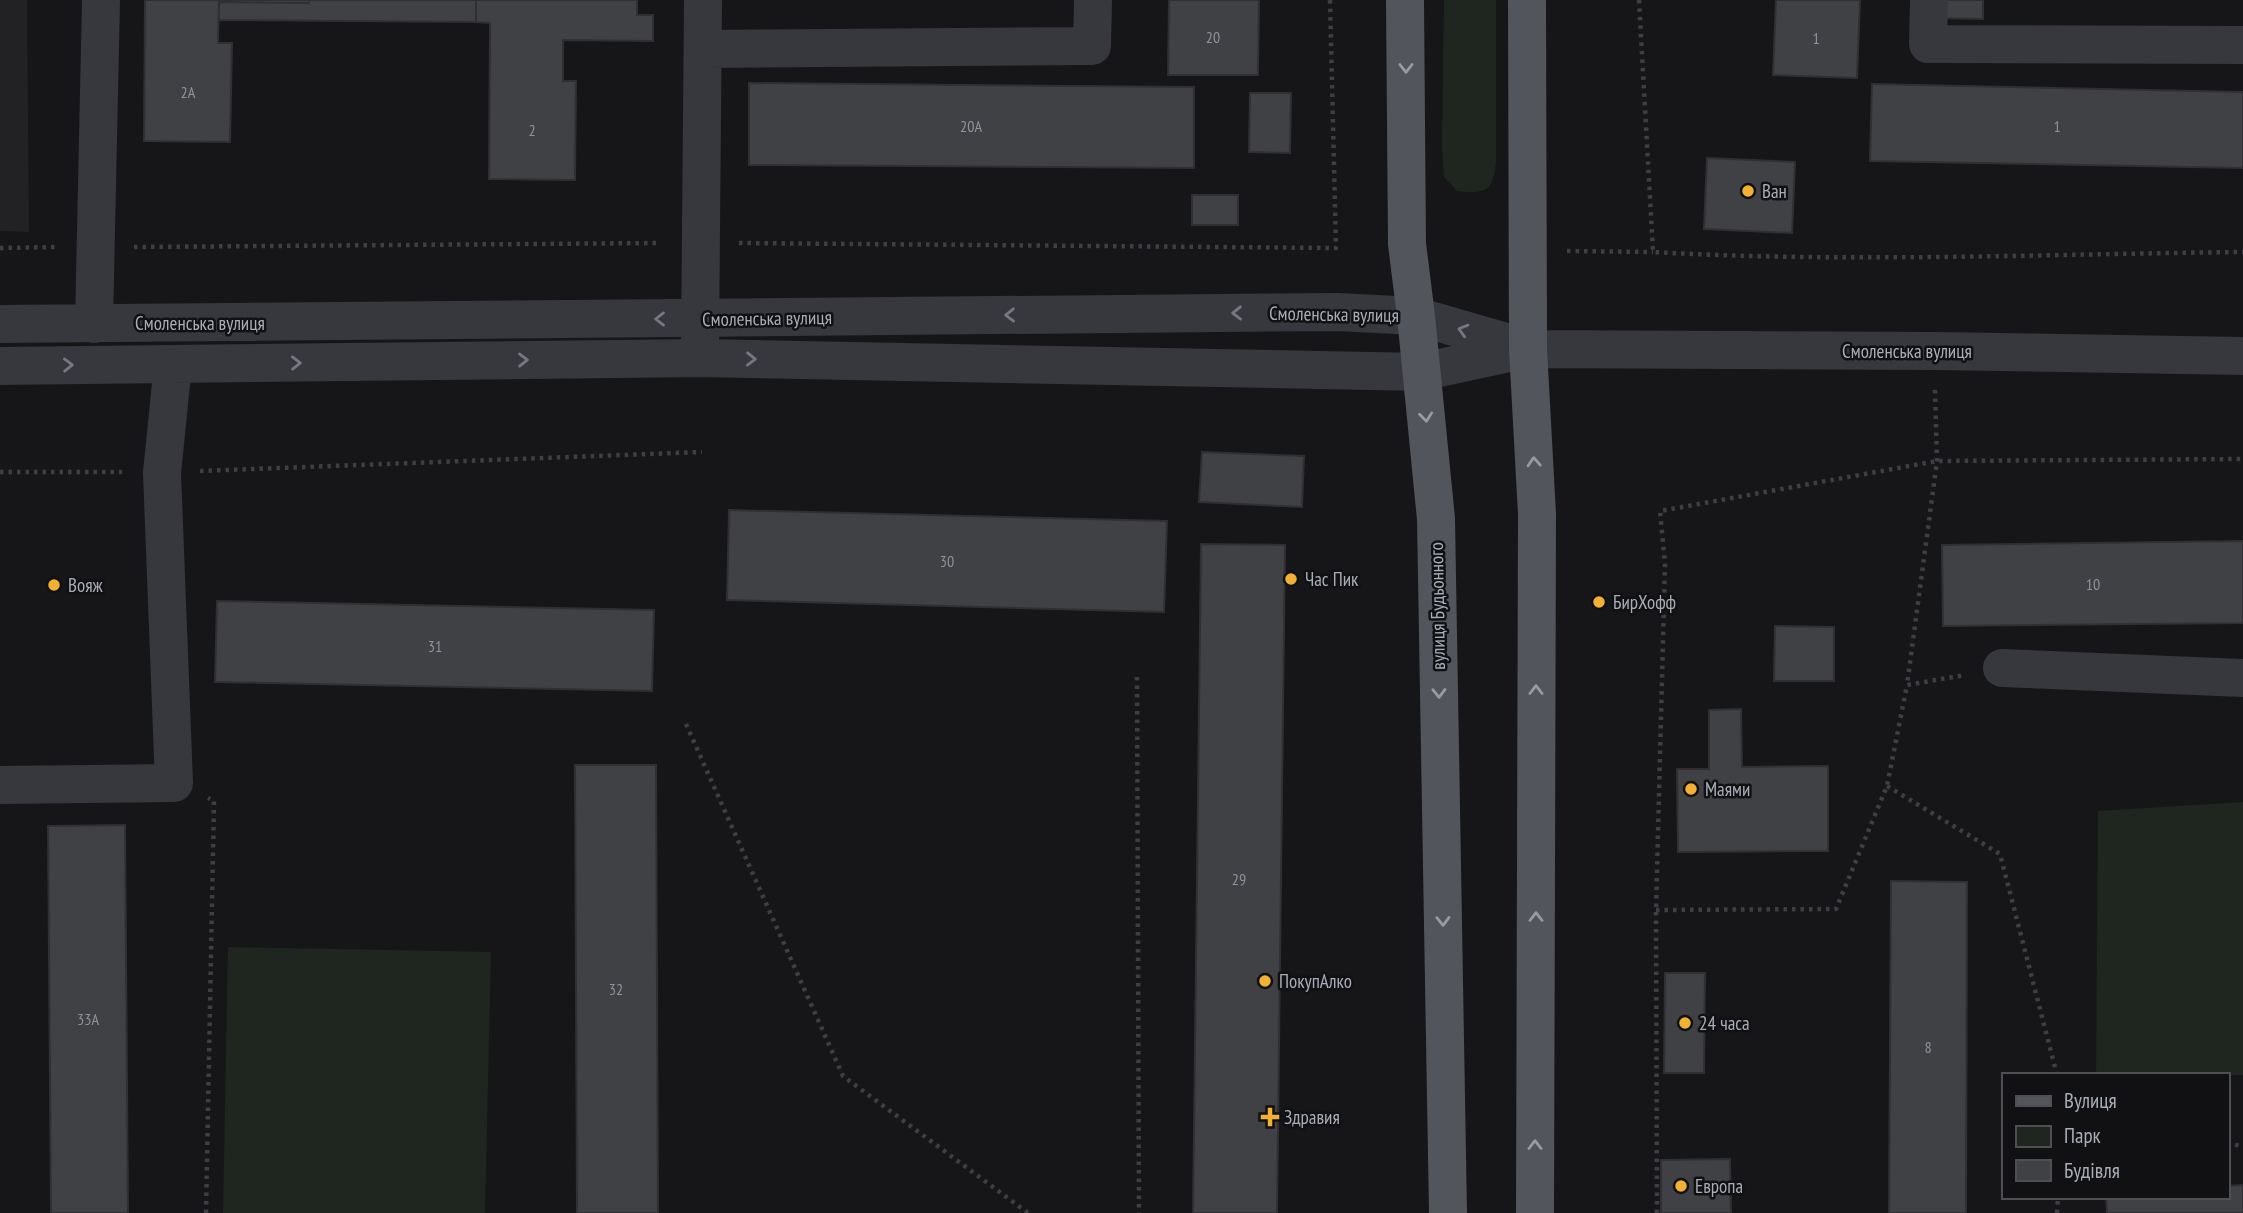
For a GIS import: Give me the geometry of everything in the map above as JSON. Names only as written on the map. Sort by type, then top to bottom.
[{"type":"main road","name":"вулиця Будьонного","points":[[1405,0],[1406,244],[1416,316],[1436,519],[1448,1213]]},
{"type":"main road","points":[[1527,0],[1528,349],[1537,514],[1535,1213]]},
{"type":"street","points":[[94,324],[101,0]]},
{"type":"street","points":[[700,358],[703,0]]},
{"type":"street","points":[[704,49],[1092,46],[1093,0]]},
{"type":"street","points":[[1928,0],[1928,44],[2243,45]]},
{"type":"street","name":"Смоленська вулиця","points":[[0,324],[1337,312],[1416,316],[1528,349]]},
{"type":"street","name":"Смоленська вулиця","points":[[0,366],[700,358],[1421,372],[1528,349],[2243,356]]},
{"type":"street","points":[[0,785],[174,783],[162,472],[173,364]]},
{"type":"street","points":[[2002,668],[2243,678]]},
{"type":"path","points":[[1330,0],[1336,248]]},
{"type":"path","points":[[1639,0],[1653,252]]},
{"type":"path","points":[[1528,251],[1817,257],[2243,252]]},
{"type":"path","points":[[1656,910],[1836,909],[1887,786],[1907,685],[1937,461],[1935,351]]},
{"type":"path","points":[[0,472],[162,472],[702,452]]},
{"type":"path","points":[[1657,1213],[1656,910],[1665,564],[1660,511],[1937,461],[2243,459]]},
{"type":"path","points":[[1907,685],[2002,668]]},
{"type":"path","points":[[1137,677],[1139,1213]]},
{"type":"path","points":[[686,724],[843,1076],[1028,1213]]},
{"type":"path","points":[[174,783],[214,801],[206,1213]]},
{"type":"path","points":[[1887,786],[2000,854],[2056,1073]]},
{"type":"shaded area","points":[[0,0],[27,0],[29,232],[0,231]]},
{"type":"green space","points":[[1444,0],[1496,0],[1496,163],[1493,180],[1481,191],[1457,191],[1444,177]]},
{"type":"green space","points":[[2243,802],[2243,1075],[2096,1073],[2098,811]]},
{"type":"green space","points":[[228,947],[491,952],[485,1213],[223,1213]]},
{"type":"building","points":[[145,0],[309,0],[309,3],[219,2],[218,43],[232,43],[230,142],[144,141]]},
{"type":"building","points":[[309,0],[476,0],[476,22],[219,20],[219,2],[309,3]]},
{"type":"building","points":[[476,0],[637,0],[637,15],[653,15],[653,41],[563,40],[563,81],[576,81],[575,180],[489,179],[490,23],[476,22]]},
{"type":"building","points":[[1169,0],[1259,0],[1258,75],[1168,75]]},
{"type":"building","points":[[1776,0],[1860,0],[1857,78],[1773,75]]},
{"type":"building","points":[[1939,0],[1983,0],[1983,19],[1938,18]]},
{"type":"building","points":[[749,83],[1194,87],[1194,168],[749,165]]},
{"type":"building","points":[[1872,84],[2243,92],[2243,168],[1870,161]]},
{"type":"building","points":[[1250,93],[1291,93],[1290,153],[1249,152]]},
{"type":"building","points":[[1707,158],[1795,162],[1792,233],[1704,229]]},
{"type":"building","points":[[1192,195],[1238,195],[1238,225],[1192,225]]},
{"type":"building","points":[[1202,452],[1304,456],[1302,507],[1199,502]]},
{"type":"building","points":[[729,510],[1167,521],[1164,612],[727,600]]},
{"type":"building","points":[[2243,541],[2243,623],[1943,626],[1942,545]]},
{"type":"building","points":[[1201,544],[1285,545],[1277,1213],[1193,1213]]},
{"type":"building","points":[[217,601],[654,610],[652,691],[215,682]]},
{"type":"building","points":[[1775,626],[1834,627],[1834,681],[1774,681]]},
{"type":"building","points":[[1741,709],[1742,767],[1828,766],[1828,851],[1678,852],[1677,769],[1709,769],[1709,710]]},
{"type":"building","points":[[575,765],[656,765],[658,1213],[577,1213]]},
{"type":"building","points":[[125,825],[128,1213],[51,1213],[48,826]]},
{"type":"building","points":[[1891,881],[1967,882],[1966,1213],[1889,1213]]},
{"type":"building","name":"24 часа","points":[[1665,973],[1705,973],[1704,1073],[1664,1073]]},
{"type":"building","points":[[1730,1159],[1731,1213],[1661,1213],[1661,1160]]},
{"type":"building","points":[[2243,1185],[2243,1213],[2107,1213],[2106,1199],[2229,1199],[2229,1186]]},
{"type":"place","name":"Ван","points":[[1748,191]]},
{"type":"place","name":"Час Пик","points":[[1291,579]]},
{"type":"place","name":"Вояж","points":[[54,585]]},
{"type":"place","name":"БирХофф","points":[[1599,602]]},
{"type":"place","name":"Маями","points":[[1691,789]]},
{"type":"place","name":"ПокупАлко","points":[[1265,981]]},
{"type":"place","name":"24 часа","points":[[1685,1023]]},
{"type":"place","name":"Здравия","points":[[1270,1117]]},
{"type":"place","name":"Европа","points":[[1681,1186]]}]
